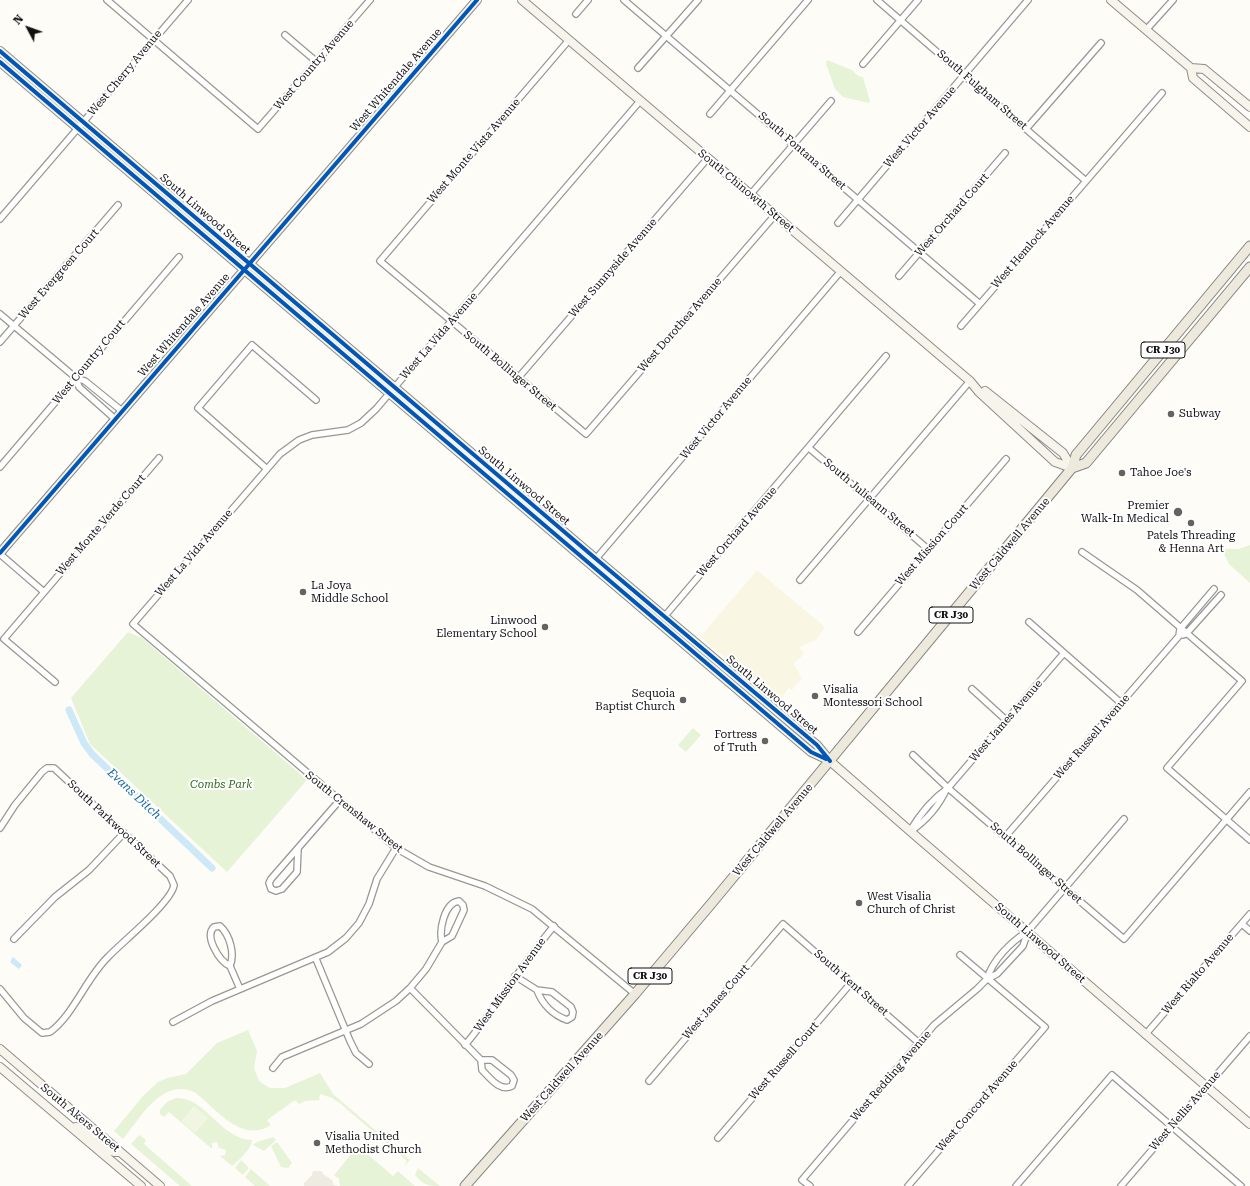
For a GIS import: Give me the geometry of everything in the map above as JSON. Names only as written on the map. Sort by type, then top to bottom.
[{"type":"main road","name":"West Caldwell Avenue","points":[[465,1186],[634,994],[830,761],[1072,468],[1076,455],[1250,246]]},
{"type":"main road","name":"West Caldwell Avenue","points":[[1072,468],[1086,463],[1250,267]]},
{"type":"main road","points":[[1165,367],[1163,362],[1166,356],[1209,305],[1215,288]]},
{"type":"street","points":[[107,0],[153,41]]},
{"type":"street","name":"West Cherry Avenue","points":[[0,218],[188,0]]},
{"type":"street","name":"West Country Avenue","points":[[153,41],[258,129],[370,0]]},
{"type":"street","name":"West Whitendale Avenue","points":[[0,554],[476,0]]},
{"type":"street","name":"South Chinowth Street","points":[[522,0],[970,381],[982,388],[1063,453],[1072,468]]},
{"type":"street","points":[[576,14],[588,0]]},
{"type":"street","name":"South Fontana Street","points":[[624,0],[980,304]]},
{"type":"street","points":[[638,68],[698,0]]},
{"type":"street","points":[[710,114],[808,0]]},
{"type":"street","name":"South Fulgham Street","points":[[877,0],[1086,181]]},
{"type":"street","points":[[863,64],[918,0]]},
{"type":"street","name":"West Victor Avenue","points":[[838,223],[1028,0]]},
{"type":"street","points":[[1110,0],[1191,68],[1204,69],[1250,108]]},
{"type":"street","points":[[1146,30],[1173,0]]},
{"type":"street","points":[[285,35],[317,62]]},
{"type":"street","name":"West Monte Vista Avenue","points":[[380,261],[569,40]]},
{"type":"street","points":[[1026,129],[1100,43]]},
{"type":"street","name":"South Linwood Street","points":[[0,51],[84,122],[247,267]]},
{"type":"street","name":"South Linwood Street","points":[[0,62],[77,128],[247,267],[392,390],[532,504],[624,592],[811,752],[830,761]]},
{"type":"street","points":[[1191,68],[1193,78],[1250,127]]},
{"type":"street","name":"West Hemlock Avenue","points":[[961,326],[1162,93]]},
{"type":"street","name":"West La Vida Avenue","points":[[133,624],[280,454],[300,440],[312,435],[348,430],[361,424],[452,322],[640,101]]},
{"type":"street","points":[[750,195],[831,101]]},
{"type":"street","name":"West Orchard Court","points":[[899,276],[1005,153]]},
{"type":"street","name":"West Sunnyside Avenue","points":[[518,378],[708,158]]},
{"type":"street","name":"West Evergreen Court","points":[[0,342],[118,205]]},
{"type":"street","name":"West Dorothea Avenue","points":[[586,434],[775,215]]},
{"type":"street","name":"West Country Court","points":[[0,467],[179,257]]},
{"type":"street","name":"South Bollinger Street","points":[[380,261],[586,434]]},
{"type":"street","name":"West Victor Avenue","points":[[593,561],[840,271]]},
{"type":"street","points":[[0,314],[76,378],[85,381],[122,412]]},
{"type":"street","points":[[267,469],[198,408],[252,345],[316,400]]},
{"type":"street","points":[[809,448],[886,356]]},
{"type":"street","points":[[76,378],[78,387],[116,419]]},
{"type":"street","points":[[800,580],[970,381]]},
{"type":"street","name":"South Chinowth Street","points":[[970,381],[979,392],[1055,462],[1072,468]]},
{"type":"street","name":"South Linwood Street","points":[[392,390],[475,466],[664,617],[817,745],[830,761],[1250,1124]]},
{"type":"street","name":"South Julieann Street","points":[[809,448],[928,549]]},
{"type":"street","name":"West Orchard Avenue","points":[[664,617],[809,448]]},
{"type":"street","name":"West Monte Verde Court","points":[[55,682],[4,639],[159,458]]},
{"type":"street","name":"West Mission Court","points":[[858,632],[1006,459]]},
{"type":"street","points":[[475,466],[482,467],[520,498],[532,504]]},
{"type":"street","points":[[1082,552],[1137,590],[1182,633],[1242,681],[1167,768],[1250,840]]},
{"type":"street","points":[[0,554],[44,592]]},
{"type":"street","name":"West Russell Avenue","points":[[1005,837],[1122,704],[1182,633],[1214,589]]},
{"type":"street","points":[[624,592],[641,602],[657,616],[664,617]]},
{"type":"street","name":"West Russell Avenue","points":[[1182,633],[1220,595]]},
{"type":"street","points":[[1029,622],[1122,704]]},
{"type":"street","name":"South Crenshaw Street","points":[[133,624],[396,848],[429,867],[485,886],[514,898],[532,909],[634,994]]},
{"type":"street","name":"West James Avenue","points":[[910,831],[922,811],[936,796],[948,788],[1064,653]]},
{"type":"street","points":[[972,689],[1006,720]]},
{"type":"street","name":"South Bollinger Street","points":[[913,755],[948,788],[1124,939],[1226,819]]},
{"type":"street","name":"South Parkwood Street","points":[[0,828],[26,791],[43,772],[51,768],[58,771],[170,876],[174,883],[170,893],[139,929],[102,963],[69,1010],[52,1030],[45,1033],[39,1032],[27,1021],[0,989]]},
{"type":"street","points":[[1226,819],[1250,792]]},
{"type":"street","points":[[298,849],[297,872],[282,889],[276,891],[271,889],[269,883],[271,879],[339,801]]},
{"type":"street","name":"West Redding Avenue","points":[[810,1186],[802,1180],[934,1025],[978,989],[987,979],[997,974],[1021,948],[1028,932],[1124,820]]},
{"type":"street","points":[[14,939],[51,901],[89,870],[124,834]]},
{"type":"street","points":[[174,1022],[192,1010],[316,959],[346,938],[359,923],[369,904],[377,879],[396,848]]},
{"type":"street","points":[[272,1068],[282,1057],[346,1032],[379,1014],[410,988],[432,960],[442,942],[455,933],[464,910],[463,905],[459,901],[454,902],[450,906],[444,920],[440,934],[442,942]]},
{"type":"street","name":"West Rialto Avenue","points":[[1146,1035],[1250,914]]},
{"type":"street","name":"South Kent Street","points":[[784,924],[919,1043]]},
{"type":"street","name":"West James Court","points":[[649,1080],[784,924]]},
{"type":"street","points":[[1242,924],[1250,931]]},
{"type":"street","points":[[230,966],[233,954],[224,930],[220,926],[214,927],[210,930],[210,935],[220,959],[230,966],[240,989]]},
{"type":"street","name":"West Mission Avenue","points":[[465,1045],[490,1013],[515,976],[554,926]]},
{"type":"street","name":"West Redding Avenue","points":[[987,979],[991,968],[1016,939],[1028,932]]},
{"type":"street","points":[[960,955],[987,979]]},
{"type":"street","points":[[316,959],[356,1053],[369,1064]]},
{"type":"street","points":[[515,976],[537,990],[552,992],[571,1007],[574,1012],[572,1017],[567,1020],[561,1018],[543,1003],[537,990]]},
{"type":"street","name":"West Concord Avenue","points":[[908,1186],[1045,1027],[987,979]]},
{"type":"street","name":"West Russell Court","points":[[718,1138],[851,984]]},
{"type":"street","points":[[410,988],[481,1060],[482,1070],[501,1088],[506,1089],[512,1086],[514,1080],[511,1075],[492,1060],[481,1060]]},
{"type":"street","name":"West Nellis Avenue","points":[[1121,1186],[1250,1036]]},
{"type":"street","name":"South Akers Street","points":[[0,1050],[160,1186]]},
{"type":"street","points":[[0,1056],[16,1064]]},
{"type":"street","name":"South Akers Street","points":[[0,1067],[142,1186]]},
{"type":"street","points":[[1016,1186],[1112,1075],[1241,1186]]},
{"type":"street","points":[[62,1120],[85,1132],[108,1150],[119,1152]]},
{"type":"shaded area","points":[[757,570],[825,627],[816,640],[799,647],[804,654],[794,664],[802,678],[792,690],[789,688],[778,702],[700,637]]},
{"type":"shaded area","points":[[313,1171],[322,1171],[323,1174],[332,1180],[334,1185],[338,1186],[304,1186],[304,1183],[312,1175]]},
{"type":"green space","points":[[827,60],[852,70],[858,76],[863,77],[870,101],[869,103],[843,97],[835,89],[826,64]]},
{"type":"green space","points":[[1250,545],[1250,583],[1229,564],[1222,550],[1239,549]]},
{"type":"green space","name":"Combs Park","points":[[128,632],[142,638],[307,780],[227,872],[90,744],[71,698]]},
{"type":"green space","points":[[693,728],[701,735],[686,752],[678,745]]},
{"type":"green space","points":[[248,1030],[257,1051],[254,1068],[259,1081],[270,1088],[285,1088],[320,1073],[333,1094],[410,1160],[404,1166],[407,1161],[341,1104],[332,1098],[320,1094],[319,1100],[305,1101],[299,1104],[295,1100],[267,1120],[271,1125],[260,1130],[250,1130],[240,1128],[221,1116],[196,1093],[184,1089],[173,1090],[163,1094],[154,1101],[145,1110],[123,1139],[114,1131],[143,1096],[158,1082],[167,1078],[186,1074],[217,1043]]},
{"type":"green space","points":[[176,1098],[186,1099],[196,1104],[231,1133],[241,1138],[252,1140],[247,1151],[232,1166],[220,1156],[225,1155],[226,1150],[219,1148],[217,1142],[212,1143],[212,1149],[169,1112],[164,1117],[160,1114],[160,1110],[167,1102]]},
{"type":"green space","points":[[194,1106],[208,1118],[195,1133],[181,1121]]},
{"type":"green space","points":[[139,1135],[146,1140],[144,1144],[192,1186],[180,1186],[131,1144]]},
{"type":"green space","points":[[273,1137],[276,1140],[264,1151],[253,1145],[257,1142]]},
{"type":"green space","points":[[277,1142],[292,1163],[288,1168],[281,1167],[271,1146]]},
{"type":"green space","points":[[358,1146],[393,1176],[398,1171],[415,1186],[340,1186],[339,1179],[334,1175]]},
{"type":"green space","points":[[241,1160],[249,1168],[243,1175],[235,1168]]},
{"type":"green space","points":[[418,1168],[440,1186],[429,1185],[421,1181],[415,1175]]},
{"type":"green space","points":[[251,1169],[270,1186],[255,1186],[245,1177]]},
{"type":"water","points":[[13,957],[22,965],[19,969],[10,962]]},
{"type":"waterway","name":"Evans Ditch","points":[[69,710],[84,743],[92,754],[212,868]]},
{"type":"cycle path","points":[[0,553],[477,0]]},
{"type":"cycle path","points":[[0,51],[595,558],[817,745],[830,761]]},
{"type":"cycle path","points":[[0,62],[811,752],[826,759]]},
{"type":"place","name":"Subway","points":[[1171,414]]},
{"type":"place","name":"Tahoe Joe's","points":[[1122,473]]},
{"type":"place","name":"Premier Walk-In Medical","points":[[1178,512]]},
{"type":"place","name":"Patels Threading & Henna Art","points":[[1191,523]]},
{"type":"place","name":"La Joya Middle School","points":[[303,592]]},
{"type":"place","name":"Linwood Elementary School","points":[[545,627]]},
{"type":"place","name":"Visalia Montessori School","points":[[815,696]]},
{"type":"place","name":"Sequoia Baptist Church","points":[[683,700]]},
{"type":"place","name":"Fortress of Truth","points":[[765,741]]},
{"type":"place","name":"West Visalia Church of Christ","points":[[859,903]]},
{"type":"place","name":"Visalia United Methodist Church","points":[[317,1143]]}]
